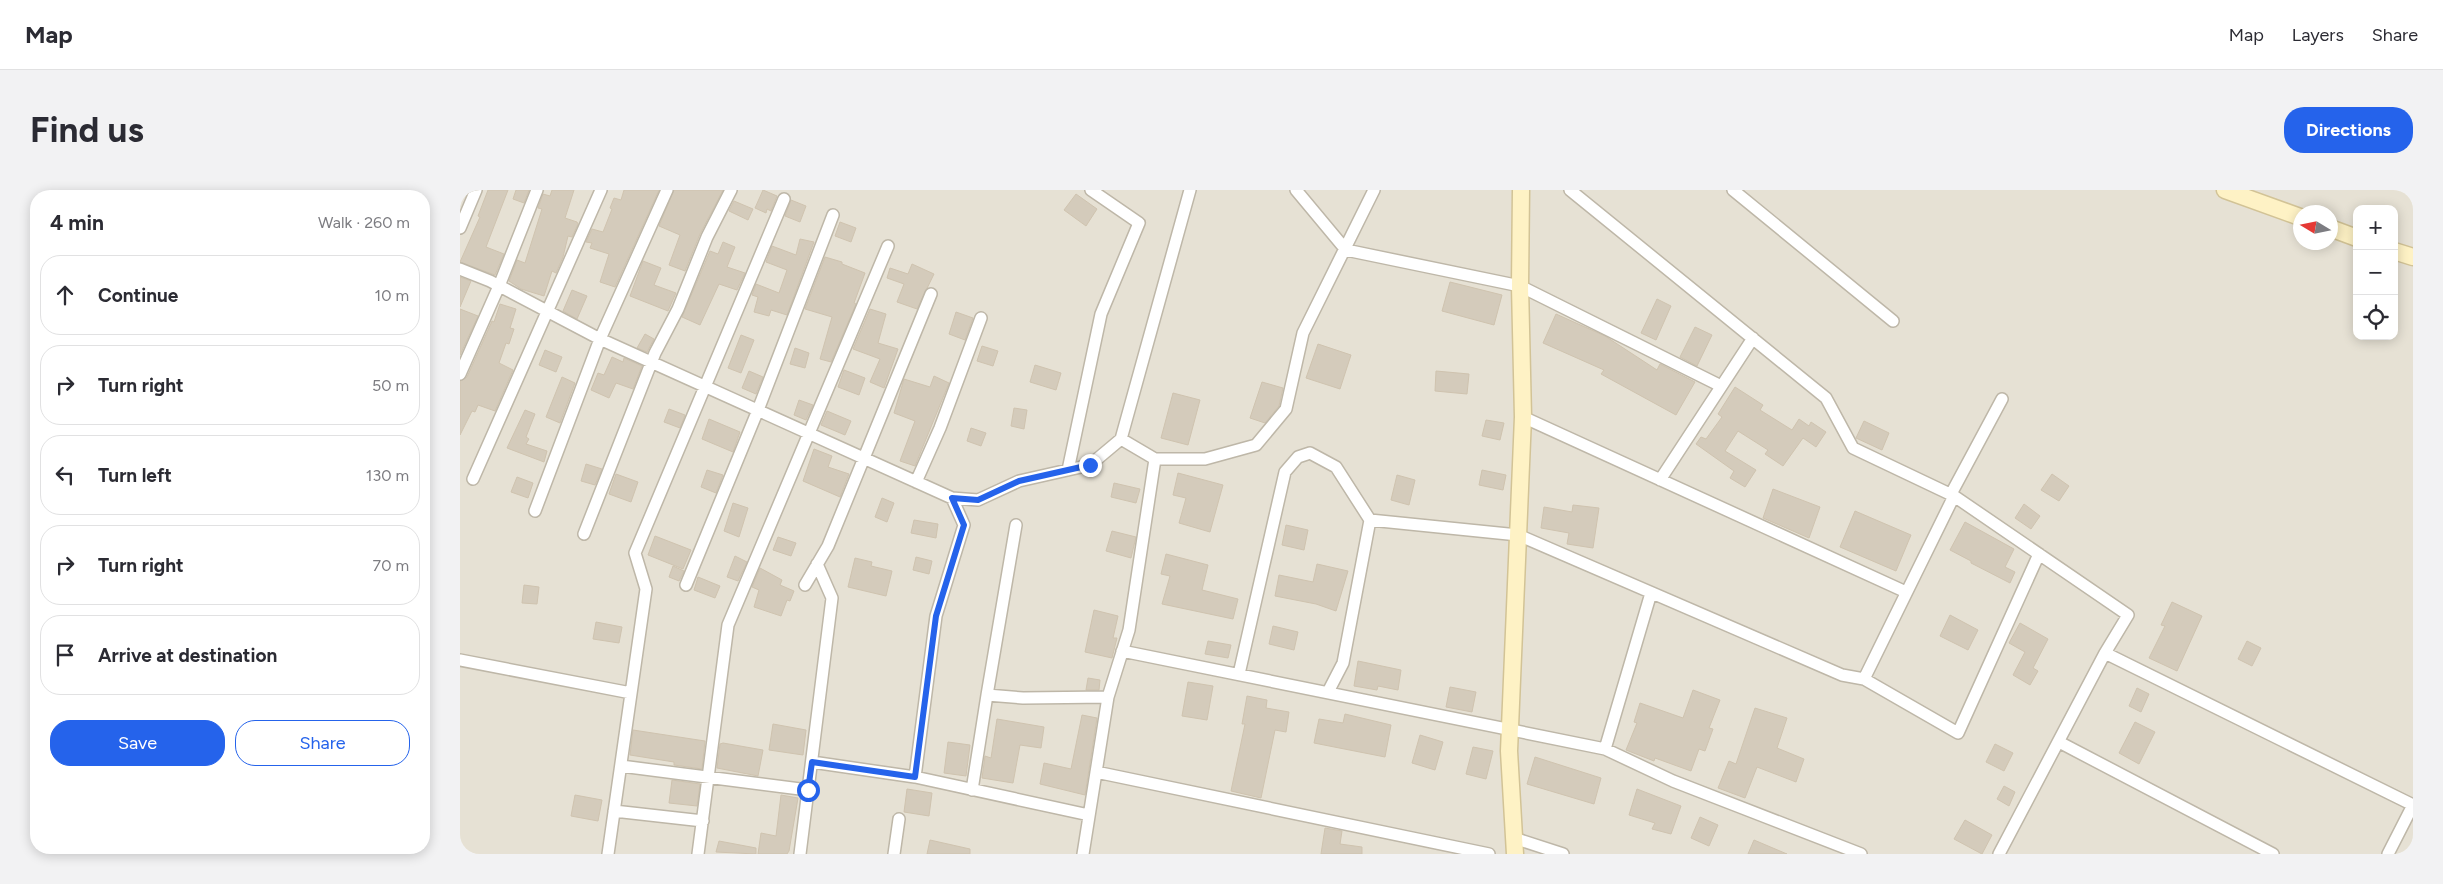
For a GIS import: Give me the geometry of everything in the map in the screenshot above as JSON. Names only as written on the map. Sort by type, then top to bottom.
[{"type":"street","points":[[460,228],[476,190]]},
{"type":"street","points":[[460,374],[499,286],[537,190]]},
{"type":"street","points":[[473,479],[601,190]]},
{"type":"street","points":[[535,511],[600,339],[667,190]]},
{"type":"street","points":[[584,534],[652,362],[678,309],[707,237],[731,190]]},
{"type":"street","points":[[1068,470],[1101,314],[1139,223],[1091,190]]},
{"type":"street","points":[[460,269],[499,286],[600,339],[916,482],[952,498],[978,500],[1019,481],[1090,465],[1121,439],[1190,190]]},
{"type":"street","points":[[1296,190],[1346,250],[1520,286],[1721,386]]},
{"type":"street","points":[[1121,439],[1155,459],[1205,459],[1256,445],[1286,409],[1303,333],[1346,250],[1374,190]]},
{"type":"street","points":[[1522,190],[1520,286],[1523,417],[1509,751],[1515,846],[1563,854]]},
{"type":"street","points":[[1570,190],[1826,398],[1853,448],[1953,495],[2128,615],[2105,653],[2000,854]]},
{"type":"street","points":[[1733,190],[1893,321]]},
{"type":"street","points":[[2225,190],[2293,214]]},
{"type":"street","points":[[608,854],[646,589],[635,552],[784,199]]},
{"type":"street","points":[[686,585],[758,410],[833,215]]},
{"type":"street","points":[[2338,231],[2353,237]]},
{"type":"street","points":[[698,854],[728,625],[888,246]]},
{"type":"street","points":[[2398,251],[2413,257]]},
{"type":"street","points":[[805,585],[828,546],[931,294]]},
{"type":"street","points":[[916,482],[940,428],[981,318]]},
{"type":"street","points":[[1660,480],[1753,338]]},
{"type":"street","points":[[1864,679],[1953,495],[2002,399]]},
{"type":"street","points":[[1523,417],[1906,592]]},
{"type":"street","points":[[1239,674],[1285,472],[1298,457],[1310,453],[1336,467],[1370,520],[1343,663],[1328,692]]},
{"type":"street","points":[[1082,854],[1108,697],[1129,630],[1155,459]]},
{"type":"street","points":[[915,777],[936,616],[964,525],[952,498]]},
{"type":"street","points":[[1370,520],[1518,535],[1842,675],[1864,679],[1958,733],[2039,554]]},
{"type":"street","points":[[972,790],[1016,525]]},
{"type":"street","points":[[800,854],[832,598],[817,564]]},
{"type":"street","points":[[1605,749],[1651,594]]},
{"type":"street","points":[[1122,650],[1605,749],[1673,781],[1861,854]]},
{"type":"street","points":[[2105,653],[2413,805],[2388,854]]},
{"type":"street","points":[[460,660],[631,694]]},
{"type":"street","points":[[987,695],[1023,698],[1108,697]]},
{"type":"street","points":[[2059,742],[2273,854]]},
{"type":"street","points":[[812,762],[915,777],[1089,815]]},
{"type":"street","points":[[620,766],[808,790]]},
{"type":"street","points":[[1096,772],[1490,854]]},
{"type":"street","points":[[614,811],[703,821]]},
{"type":"street","points":[[894,854],[899,819]]},
{"type":"shaded area","points":[[460,190],[2413,190],[2413,854],[460,854]]},
{"type":"building","points":[[488,190],[508,190],[486,247],[504,254],[495,275],[460,262],[480,217],[478,216]]},
{"type":"building","points":[[516,190],[529,190],[524,203],[513,199]]},
{"type":"building","points":[[552,190],[574,190],[565,218],[578,224],[572,237],[568,236],[563,257],[556,273],[552,271],[544,296],[521,289],[509,281],[517,260],[525,263],[542,209],[538,208],[543,194],[550,196]]},
{"type":"building","points":[[624,190],[659,190],[615,287],[600,282],[609,254],[590,248],[592,243],[586,242],[592,229],[603,232],[614,198],[621,200]]},
{"type":"building","points":[[674,190],[723,190],[700,234],[685,271],[669,265],[680,235],[659,226]]},
{"type":"building","points":[[763,190],[777,196],[771,211],[767,209],[766,213],[755,208]]},
{"type":"building","points":[[1076,194],[1097,209],[1086,226],[1064,210]]},
{"type":"building","points":[[791,200],[806,206],[800,222],[785,216]]},
{"type":"building","points":[[734,201],[753,209],[748,220],[729,211]]},
{"type":"building","points":[[840,222],[856,228],[851,242],[835,236]]},
{"type":"building","points":[[800,239],[814,242],[787,315],[771,310],[769,316],[754,312],[758,297],[752,295],[756,284],[779,293],[787,270],[766,262],[772,246],[796,255]]},
{"type":"building","points":[[723,242],[735,247],[727,267],[745,273],[737,290],[719,284],[700,325],[682,317],[710,251],[718,254]]},
{"type":"building","points":[[825,257],[842,262],[842,264],[865,273],[854,303],[856,304],[831,362],[820,359],[832,317],[805,309]]},
{"type":"building","points":[[643,261],[661,268],[654,285],[676,293],[668,311],[630,296]]},
{"type":"building","points":[[912,264],[934,274],[917,309],[897,302],[904,284],[887,278],[890,268],[908,274]]},
{"type":"building","points":[[460,277],[471,281],[460,307]]},
{"type":"building","points":[[1450,282],[1502,295],[1494,325],[1442,311]]},
{"type":"building","points":[[572,290],[587,296],[577,319],[563,311]]},
{"type":"building","points":[[1657,299],[1671,306],[1656,340],[1641,333]]},
{"type":"building","points":[[500,304],[516,309],[510,328],[514,329],[509,344],[506,343],[499,363],[513,370],[495,411],[478,405],[475,412],[472,411],[460,435],[460,381],[467,377],[492,321],[494,322]]},
{"type":"building","points":[[460,309],[478,316],[460,355]]},
{"type":"building","points":[[870,309],[886,314],[878,343],[898,349],[884,388],[870,382],[880,359],[853,349]]},
{"type":"building","points":[[956,312],[973,318],[965,340],[949,334]]},
{"type":"building","points":[[1556,314],[1605,336],[1657,370],[1660,364],[1695,382],[1676,415],[1601,374],[1604,370],[1543,343]]},
{"type":"building","points":[[1695,327],[1712,335],[1697,366],[1680,357]]},
{"type":"building","points":[[645,334],[654,339],[647,352],[637,348]]},
{"type":"building","points":[[741,335],[754,340],[741,373],[728,368]]},
{"type":"building","points":[[1318,344],[1351,355],[1340,389],[1306,378]]},
{"type":"building","points":[[982,346],[998,351],[993,366],[977,361]]},
{"type":"building","points":[[795,348],[809,353],[805,368],[790,364]]},
{"type":"building","points":[[545,350],[562,357],[556,372],[539,365]]},
{"type":"building","points":[[612,357],[623,362],[624,358],[642,366],[633,389],[616,383],[609,398],[591,390],[598,373],[604,375]]},
{"type":"building","points":[[1035,365],[1061,373],[1056,390],[1030,382]]},
{"type":"building","points":[[844,370],[865,378],[859,395],[838,387]]},
{"type":"building","points":[[749,371],[763,377],[756,394],[742,388]]},
{"type":"building","points":[[1436,371],[1469,374],[1467,394],[1435,391]]},
{"type":"building","points":[[934,376],[949,383],[915,466],[900,461],[915,421],[894,413],[904,379],[930,387]]},
{"type":"building","points":[[562,377],[575,383],[560,423],[546,417]]},
{"type":"building","points":[[1262,382],[1283,388],[1279,406],[1265,423],[1250,418]]},
{"type":"building","points":[[1735,387],[1763,405],[1760,410],[1792,430],[1799,419],[1809,426],[1811,422],[1826,432],[1816,447],[1803,438],[1783,466],[1765,454],[1768,450],[1738,431],[1725,451],[1756,470],[1745,487],[1730,478],[1734,471],[1696,444],[1701,437],[1706,439],[1722,417],[1718,414]]},
{"type":"building","points":[[1173,393],[1200,400],[1188,445],[1161,438]]},
{"type":"building","points":[[799,400],[813,405],[806,420],[794,415]]},
{"type":"building","points":[[1014,408],[1027,410],[1024,429],[1011,426]]},
{"type":"building","points":[[669,409],[685,415],[680,428],[664,422]]},
{"type":"building","points":[[525,410],[535,414],[526,437],[529,439],[526,444],[547,451],[544,462],[507,448]]},
{"type":"building","points":[[827,411],[851,421],[845,435],[821,425]]},
{"type":"building","points":[[709,419],[740,432],[733,452],[702,439]]},
{"type":"building","points":[[1486,420],[1504,423],[1500,440],[1482,436]]},
{"type":"building","points":[[1864,421],[1889,433],[1882,450],[1856,438]]},
{"type":"building","points":[[971,428],[986,433],[981,446],[967,441]]},
{"type":"building","points":[[814,449],[832,456],[828,467],[849,474],[840,497],[803,481]]},
{"type":"building","points":[[586,464],[602,469],[595,485],[581,481]]},
{"type":"building","points":[[707,470],[723,475],[716,493],[701,487]]},
{"type":"building","points":[[1482,470],[1506,475],[1503,490],[1479,485]]},
{"type":"building","points":[[1178,473],[1223,485],[1210,532],[1179,523],[1186,498],[1173,495]]},
{"type":"building","points":[[616,474],[638,482],[631,502],[609,494]]},
{"type":"building","points":[[2052,474],[2069,486],[2059,501],[2041,490]]},
{"type":"building","points":[[1397,475],[1415,480],[1409,505],[1391,500]]},
{"type":"building","points":[[517,477],[533,483],[528,498],[511,492]]},
{"type":"building","points":[[1114,483],[1140,489],[1136,503],[1111,497]]},
{"type":"building","points":[[1773,489],[1820,507],[1809,538],[1763,518]]},
{"type":"building","points":[[882,498],[894,503],[887,522],[875,517]]},
{"type":"building","points":[[733,503],[748,508],[739,537],[724,531]]},
{"type":"building","points":[[2024,504],[2040,516],[2031,529],[2015,518]]},
{"type":"building","points":[[1573,505],[1599,508],[1593,548],[1567,544],[1569,533],[1541,528],[1544,507],[1572,512]]},
{"type":"building","points":[[1855,511],[1911,535],[1896,571],[1840,547]]},
{"type":"building","points":[[914,520],[938,524],[936,538],[911,533]]},
{"type":"building","points":[[1965,522],[2014,549],[2005,567],[2015,572],[2010,583],[1950,550]]},
{"type":"building","points":[[1286,525],[1308,530],[1304,550],[1282,545]]},
{"type":"building","points":[[1112,531],[1136,537],[1131,558],[1106,551]]},
{"type":"building","points":[[655,536],[691,550],[683,569],[648,555]]},
{"type":"building","points":[[778,537],[796,543],[791,556],[773,550]]},
{"type":"building","points":[[1166,554],[1208,565],[1202,590],[1238,599],[1233,619],[1162,604],[1170,576],[1161,574]]},
{"type":"building","points":[[735,556],[747,562],[738,581],[727,577]]},
{"type":"building","points":[[916,557],[932,561],[929,574],[913,570]]},
{"type":"building","points":[[855,558],[872,562],[871,566],[892,571],[886,596],[848,587]]},
{"type":"building","points":[[1317,564],[1348,571],[1336,611],[1316,604],[1275,596],[1279,575],[1313,582]]},
{"type":"building","points":[[673,566],[684,571],[679,581],[669,577]]},
{"type":"building","points":[[760,568],[782,580],[780,585],[794,591],[790,601],[787,600],[781,616],[754,607],[759,590],[752,587]]},
{"type":"building","points":[[698,577],[720,586],[715,598],[694,590]]},
{"type":"building","points":[[524,585],[539,587],[537,604],[522,603]]},
{"type":"building","points":[[2172,602],[2202,616],[2177,671],[2149,658],[2165,626],[2161,625]]},
{"type":"building","points":[[1094,610],[1118,616],[1113,638],[1117,638],[1112,658],[1085,652]]},
{"type":"building","points":[[1950,615],[1978,630],[1968,650],[1940,636]]},
{"type":"building","points":[[596,622],[622,627],[619,643],[593,639]]},
{"type":"building","points":[[2020,623],[2048,639],[2033,668],[2038,671],[2030,685],[2013,675],[2025,652],[2009,643]]},
{"type":"building","points":[[1273,626],[1298,632],[1294,650],[1269,644]]},
{"type":"building","points":[[1208,641],[1231,645],[1228,658],[1205,654]]},
{"type":"building","points":[[2247,641],[2261,648],[2252,666],[2238,659]]},
{"type":"building","points":[[1358,661],[1401,670],[1398,690],[1378,686],[1377,690],[1354,686]]},
{"type":"building","points":[[1088,678],[1100,680],[1099,690],[1086,690]]},
{"type":"building","points":[[1188,682],[1213,686],[1207,720],[1182,716]]},
{"type":"building","points":[[1450,687],[1476,692],[1472,712],[1446,707]]},
{"type":"building","points":[[2137,688],[2149,694],[2141,712],[2129,706]]},
{"type":"building","points":[[1693,690],[1720,700],[1709,728],[1713,729],[1705,751],[1699,749],[1691,771],[1655,758],[1654,761],[1626,750],[1637,723],[1634,722],[1640,703],[1683,718]]},
{"type":"building","points":[[1247,696],[1267,700],[1266,708],[1289,712],[1286,732],[1275,730],[1261,798],[1231,791],[1245,724],[1242,724]]},
{"type":"building","points":[[1755,708],[1787,718],[1777,748],[1804,759],[1796,782],[1757,767],[1745,798],[1718,788],[1729,761],[1736,764]]},
{"type":"building","points":[[1345,714],[1391,725],[1385,757],[1314,743],[1319,719],[1343,723]]},
{"type":"building","points":[[1082,715],[1097,718],[1085,795],[1040,784],[1044,763],[1071,769]]},
{"type":"building","points":[[997,719],[1044,727],[1041,748],[1020,745],[1013,783],[982,778],[985,756],[991,758]]},
{"type":"building","points":[[2135,722],[2155,732],[2139,764],[2119,753]]},
{"type":"building","points":[[773,724],[806,730],[803,755],[769,750]]},
{"type":"building","points":[[633,730],[705,741],[702,769],[674,765],[674,762],[630,755]]},
{"type":"building","points":[[1420,735],[1443,742],[1435,770],[1412,763]]},
{"type":"building","points":[[948,742],[970,745],[966,776],[944,773]]},
{"type":"building","points":[[720,744],[763,750],[758,776],[717,768]]},
{"type":"building","points":[[1995,744],[2013,753],[2004,771],[1986,762]]},
{"type":"building","points":[[1473,747],[1493,751],[1486,779],[1466,774]]},
{"type":"building","points":[[1535,757],[1601,778],[1594,804],[1527,784]]},
{"type":"building","points":[[672,780],[700,784],[697,806],[669,803]]},
{"type":"building","points":[[2004,786],[2015,792],[2009,806],[1997,799]]},
{"type":"building","points":[[907,789],[932,793],[929,816],[904,812]]},
{"type":"building","points":[[1637,789],[1681,806],[1671,834],[1652,829],[1655,823],[1629,815]]},
{"type":"building","points":[[575,795],[602,800],[598,821],[571,816]]},
{"type":"building","points":[[781,795],[798,798],[789,851],[787,854],[758,854],[761,833],[776,836]]},
{"type":"building","points":[[1700,817],[1718,825],[1709,846],[1691,838]]},
{"type":"building","points":[[1965,820],[1992,835],[1982,854],[1954,839]]},
{"type":"building","points":[[1325,828],[1342,831],[1340,844],[1362,847],[1362,854],[1321,854]]},
{"type":"building","points":[[930,840],[970,849],[970,854],[927,854]]},
{"type":"building","points":[[1754,840],[1787,854],[1748,854]]},
{"type":"building","points":[[719,841],[756,848],[756,854],[716,852]]},
{"type":"route","points":[[808,790],[812,762],[915,777],[936,616],[964,525],[952,498],[978,500],[1019,481],[1090,465]]}]
